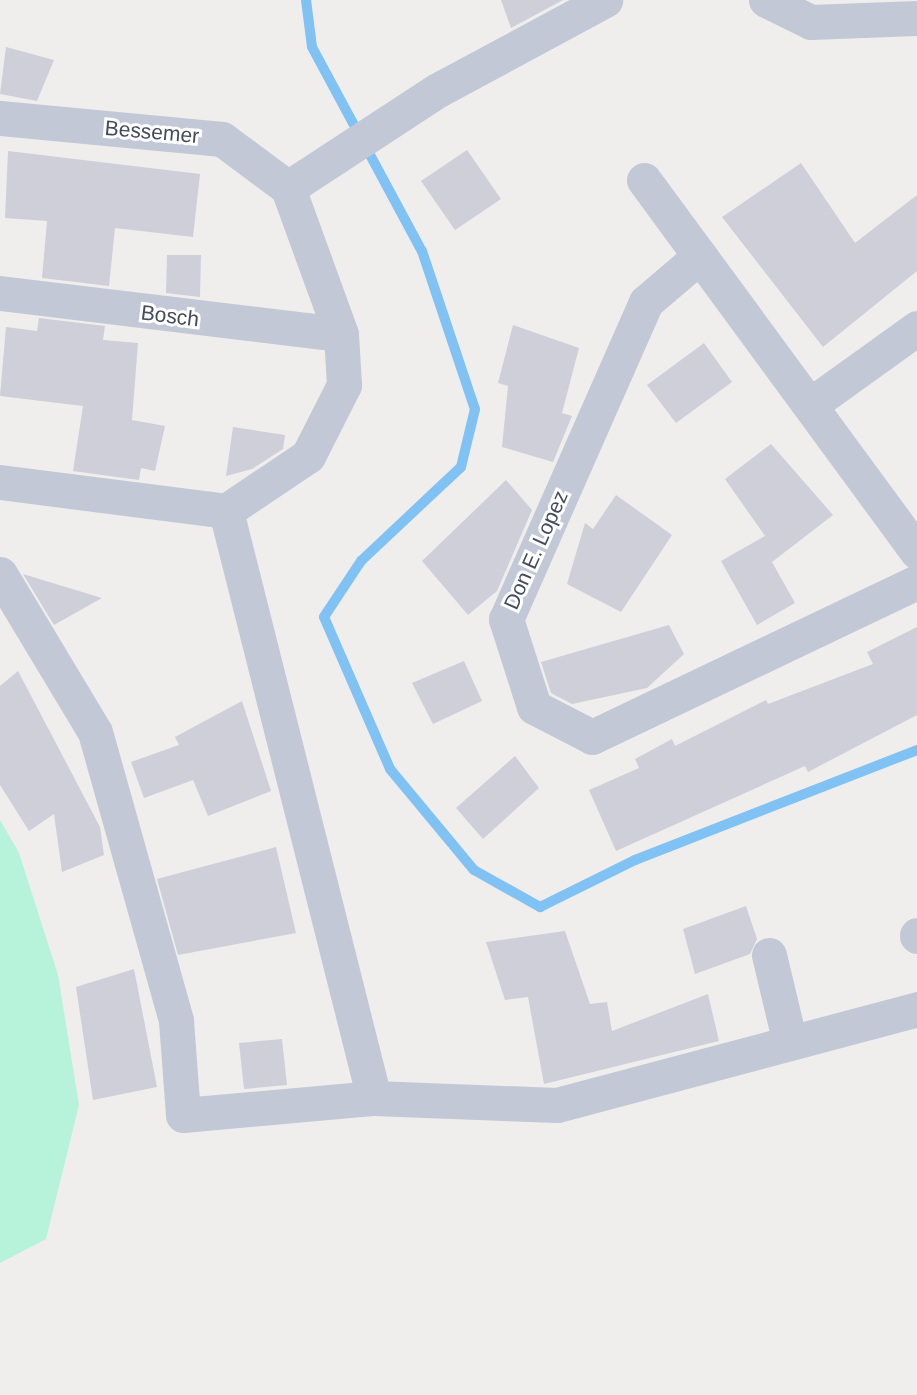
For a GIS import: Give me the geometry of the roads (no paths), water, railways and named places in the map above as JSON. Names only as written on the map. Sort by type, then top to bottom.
[{"type":"street","points":[[0,482],[226,511],[308,456],[344,385],[341,334],[288,188],[438,90],[605,0]]},
{"type":"street","points":[[766,0],[811,22],[917,18]]},
{"type":"street","name":"Bessemer","points":[[0,118],[222,138],[288,188]]},
{"type":"street","points":[[644,180],[917,551]]},
{"type":"street","name":"Don E. Lopez","points":[[700,256],[646,302],[506,619],[534,707],[592,737],[917,582]]},
{"type":"street","name":"Bosch","points":[[0,293],[341,334]]},
{"type":"street","points":[[810,405],[917,328]]},
{"type":"street","points":[[226,511],[374,1098]]},
{"type":"street","points":[[0,574],[95,732],[176,1021],[183,1115],[374,1098],[556,1105],[917,1009]]},
{"type":"street","points":[[769,955],[790,1043]]},
{"type":"waterway","points":[[306,0],[312,47],[422,251],[475,409],[461,467],[361,561],[324,617],[390,769],[474,870],[540,907],[635,860],[917,750]]}]
